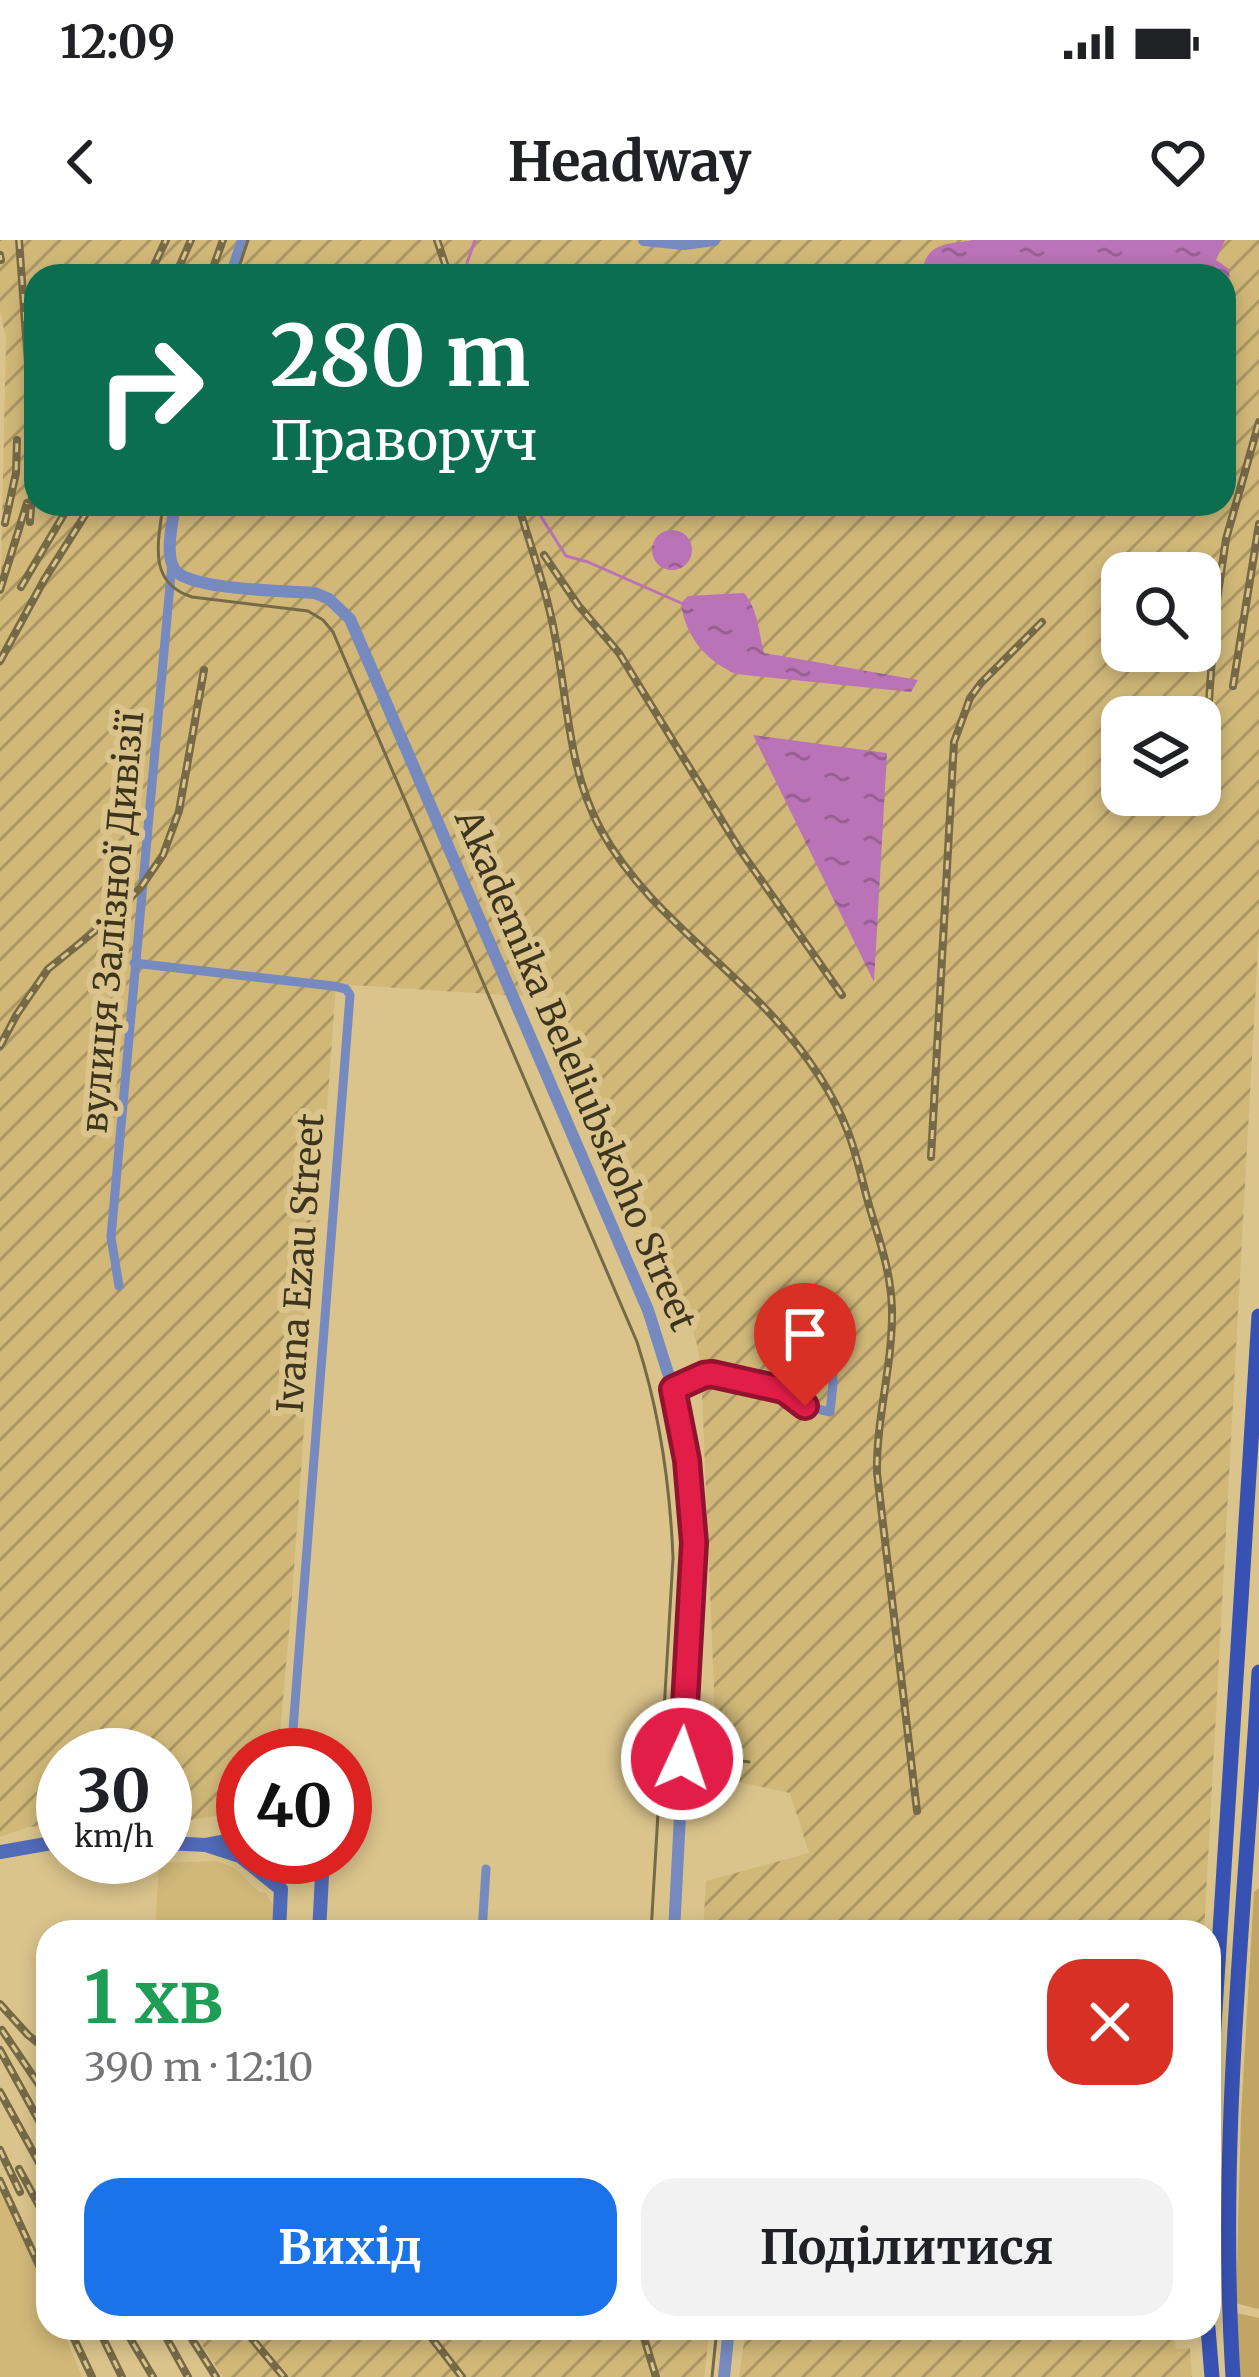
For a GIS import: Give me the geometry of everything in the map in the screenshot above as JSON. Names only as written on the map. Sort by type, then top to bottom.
[{"type":"main road","points":[[1220,1920],[1259,1316]]},
{"type":"main road","points":[[1233,2377],[1227,2262],[1233,2075],[1259,1672]]},
{"type":"main road","points":[[192,1844],[216,1842]]},
{"type":"main road","points":[[206,1844],[239,1856],[281,1889],[280,1920]]},
{"type":"main road","points":[[0,1852],[36,1846]]},
{"type":"main road","points":[[320,1920],[322,1884]]},
{"type":"main road","points":[[1221,2074],[1233,2075]]},
{"type":"main road","points":[[1209,2340],[1211,2377]]},
{"type":"street","points":[[644,240],[664,244],[708,240]]},
{"type":"street","points":[[172,563],[174,516]]},
{"type":"street","name":"Akademika Beleliubskoho Street","points":[[172,563],[180,575],[202,584],[315,593],[339,606],[350,619],[648,1310],[673,1389],[687,1460],[694,1543],[675,1920]]},
{"type":"street","name":"вулиця Залізної Дивізії","points":[[119,1286],[111,1237],[172,563]]},
{"type":"street","name":"Ivana Ezau Street","points":[[134,963],[333,986],[350,995],[293,1728]]},
{"type":"street","points":[[673,1389],[712,1374],[784,1390],[805,1406],[830,1412],[832,1322]]},
{"type":"street","points":[[483,1920],[486,1869]]},
{"type":"street","points":[[281,1884],[281,1889]]},
{"type":"street","points":[[724,2377],[728,2340]]},
{"type":"shaded area","points":[[0,240],[1259,240],[1259,930],[1205,1920],[704,1920],[706,1881],[809,1853],[790,1793],[710,1776],[714,1691],[701,1367],[696,1340],[553,998],[336,984],[280,1728],[216,1728],[216,1816],[192,1820],[192,1728],[36,1728],[36,1827],[0,1837],[0,612],[6,338],[0,311]]},
{"type":"shaded area","points":[[216,1861],[216,1884],[251,1884],[266,1893],[273,1905],[272,1920],[156,1920],[158,1884],[192,1884],[192,1862]]},
{"type":"shaded area","points":[[1259,1888],[1257,2309],[1236,2303],[1241,2116],[1254,1892]]},
{"type":"shaded area","points":[[0,2173],[36,2262],[36,2340],[67,2340],[82,2377],[0,2377]]},
{"type":"shaded area","points":[[1236,2313],[1259,2318],[1259,2377],[1240,2377]]},
{"type":"shaded area","points":[[199,2340],[709,2340],[704,2377],[223,2377]]},
{"type":"shaded area","points":[[744,2340],[1175,2340],[1176,2349],[1190,2348],[1192,2377],[739,2377]]},
{"type":"water","points":[[973,240],[1225,240],[1216,260],[1222,264],[924,264],[932,251]]},
{"type":"water","points":[[672,530],[686,536],[692,550],[686,564],[672,570],[658,564],[652,550],[658,536]]},
{"type":"water","points":[[744,593],[755,614],[764,653],[918,680],[911,692],[736,674],[699,646],[681,603],[688,596]]},
{"type":"water","points":[[753,735],[887,753],[874,982]]},
{"type":"waterway","points":[[467,264],[475,240]]},
{"type":"waterway","points":[[541,516],[566,556],[681,603]]},
{"type":"tram line","points":[[240,264],[248,240]]},
{"type":"tram line","points":[[162,516],[159,559],[177,590],[192,597],[308,611],[333,632],[637,1342],[662,1449],[673,1558],[652,1920]]},
{"type":"tram line","points":[[664,1720],[668,1733],[686,1749],[749,1762]]},
{"type":"tram line","points":[[712,2377],[716,2340]]},
{"type":"railway","points":[[19,240],[24,308]]},
{"type":"railway","points":[[155,264],[166,240]]},
{"type":"railway","points":[[180,264],[191,240]]},
{"type":"railway","points":[[214,264],[223,240]]},
{"type":"railway","points":[[437,240],[445,264]]},
{"type":"railway","points":[[0,255],[1,260]]},
{"type":"railway","points":[[1236,504],[1259,422]]},
{"type":"railway","points":[[5,523],[16,473],[17,440]]},
{"type":"railway","points":[[0,590],[24,513]]},
{"type":"railway","points":[[30,516],[30,522]]},
{"type":"railway","points":[[21,587],[63,516]]},
{"type":"railway","points":[[0,661],[84,516]]},
{"type":"railway","points":[[522,516],[552,619],[575,760],[601,830],[638,883],[796,1044],[834,1101],[855,1152],[891,1296],[892,1330],[877,1473],[917,1811]]},
{"type":"railway","points":[[1209,696],[1215,614],[1232,516]]},
{"type":"railway","points":[[1233,686],[1259,524]]},
{"type":"railway","points":[[544,555],[619,653],[740,850],[842,995]]},
{"type":"railway","points":[[931,1157],[954,742],[970,698],[1042,622]]},
{"type":"railway","points":[[0,1046],[48,969],[111,918],[163,855],[179,811],[204,670]]},
{"type":"railway","points":[[0,2004],[36,2041]]},
{"type":"railway","points":[[2,2030],[36,2080]]},
{"type":"railway","points":[[0,2050],[36,2115]]},
{"type":"railway","points":[[0,2092],[36,2157]]},
{"type":"railway","points":[[0,2150],[20,2192]]},
{"type":"railway","points":[[19,2169],[36,2200]]},
{"type":"railway","points":[[0,2181],[36,2259]]},
{"type":"railway","points":[[75,2340],[92,2377]]},
{"type":"railway","points":[[104,2340],[122,2377]]},
{"type":"railway","points":[[131,2340],[153,2377]]},
{"type":"railway","points":[[168,2340],[188,2377]]},
{"type":"railway","points":[[193,2340],[216,2377]]},
{"type":"railway","points":[[253,2340],[284,2377]]},
{"type":"railway","points":[[433,2340],[462,2377]]},
{"type":"railway","points":[[645,2340],[656,2377]]},
{"type":"route","points":[[682,1759],[694,1543],[687,1460],[673,1389],[712,1374],[784,1390],[805,1406]]}]
